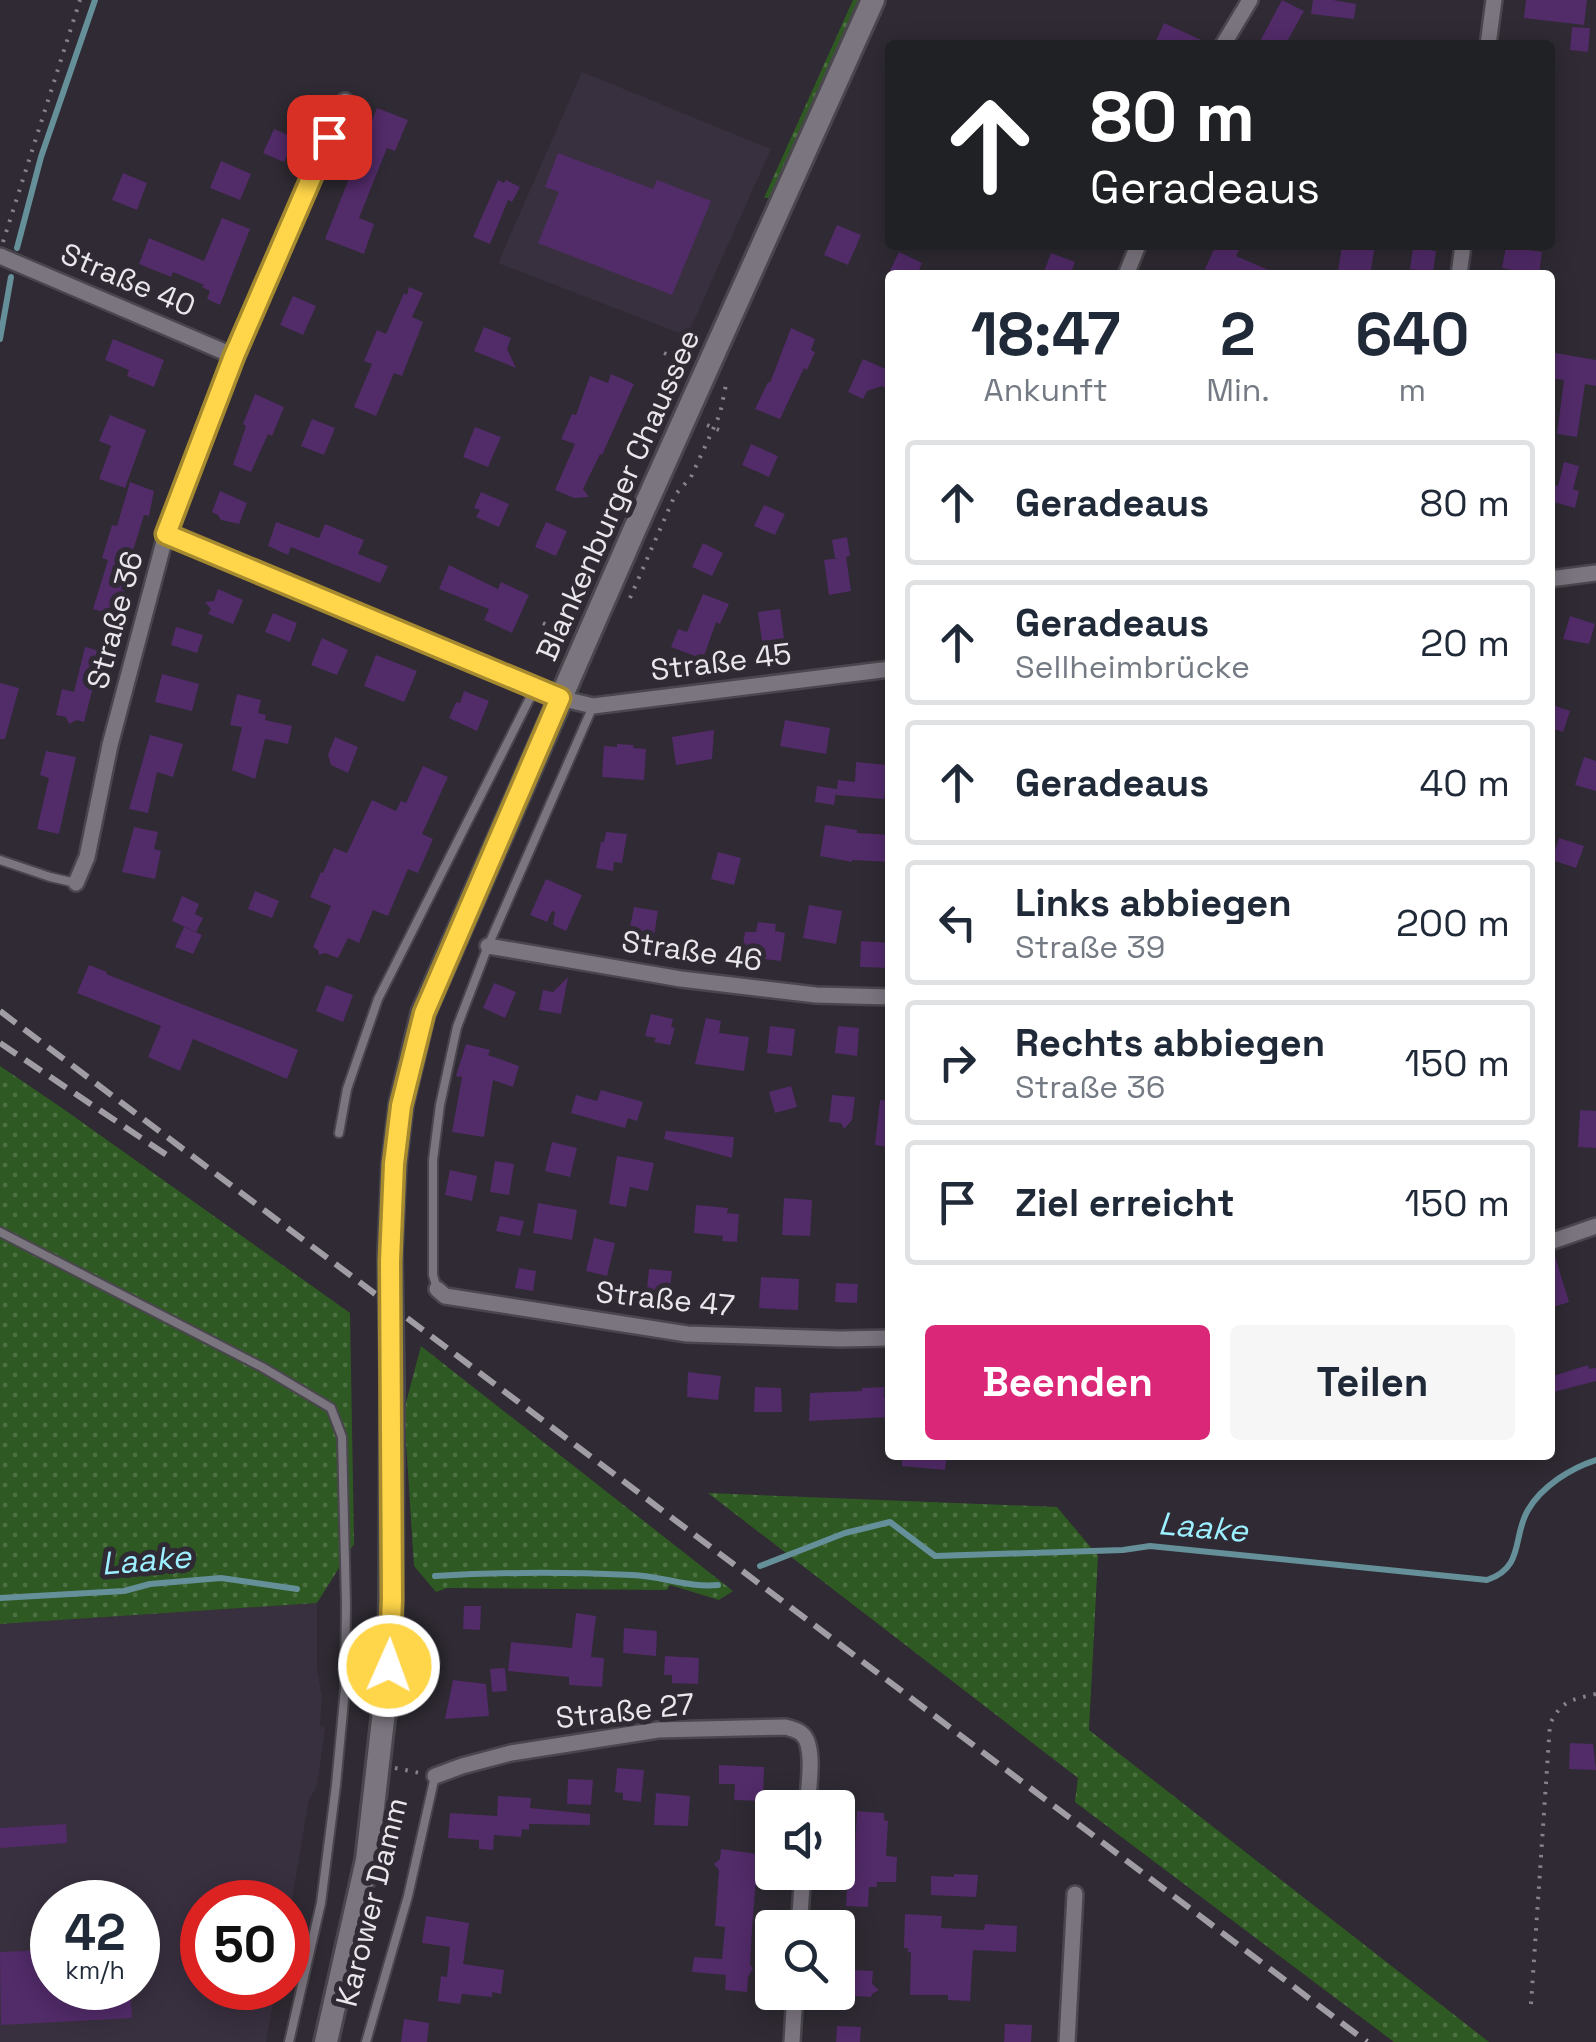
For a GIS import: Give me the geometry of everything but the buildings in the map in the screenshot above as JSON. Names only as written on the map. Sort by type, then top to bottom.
[{"type":"main road","name":"Blankenburger Chaussee","points":[[392,1440],[390,1253],[394,1164],[401,1106],[424,1013],[560,698],[873,0]]},
{"type":"main road","name":"Karower Damm","points":[[326,2042],[366,1860],[389,1666],[392,1440]]},
{"type":"street","points":[[1225,40],[1250,0]]},
{"type":"street","points":[[1489,40],[1494,0]]},
{"type":"street","name":"Straße 36","points":[[76,883],[86,857],[110,745],[166,534],[234,356],[345,101]]},
{"type":"street","name":"Straße 40","points":[[0,254],[234,356]]},
{"type":"street","name":"Straße 45","points":[[166,534],[535,688],[593,706],[885,670]]},
{"type":"street","points":[[1555,577],[1596,573]]},
{"type":"street","name":"Straße 46","points":[[488,946],[681,980],[885,998]]},
{"type":"street","points":[[1555,1240],[1596,1226]]},
{"type":"street","name":"Straße 47","points":[[437,1290],[445,1296],[687,1334],[885,1338]]},
{"type":"street","name":"Straße 27","points":[[435,1776],[512,1753],[658,1730],[786,1727],[806,1738],[810,1752],[808,1790]]},
{"type":"street","points":[[1067,2042],[1075,1894]]},
{"type":"street","points":[[792,2042],[794,2010]]},
{"type":"lane","name":"Blankenburger Chaussee","points":[[338,1133],[347,1089],[378,999],[535,688]]},
{"type":"lane","points":[[437,1290],[433,1275],[434,1160],[440,1106],[457,1027],[488,946],[593,706]]},
{"type":"lane","points":[[0,860],[76,883]]},
{"type":"lane","points":[[0,1232],[262,1366],[331,1408],[342,1438],[345,1689],[320,1903],[289,2042]]},
{"type":"lane","name":"Karower Damm","points":[[366,2042],[408,1896],[435,1776]]},
{"type":"path","points":[[0,254],[80,0]]},
{"type":"path","points":[[0,221],[10,225]]},
{"type":"path","points":[[664,352],[682,361]]},
{"type":"path","points":[[629,599],[675,495],[691,476],[713,427],[726,382]]},
{"type":"path","points":[[563,606],[574,611]]},
{"type":"path","points":[[542,624],[558,631]]},
{"type":"path","points":[[1530,2004],[1550,1724],[1566,1701],[1596,1694]]},
{"type":"path","points":[[395,1768],[435,1776]]},
{"type":"shaded area","points":[[582,72],[771,149],[687,336],[498,263]]},
{"type":"shaded area","points":[[317,1603],[320,1725],[325,1728],[317,1786],[309,1799],[295,1880],[180,1880],[180,2010],[272,2010],[266,2042],[0,2042],[0,1624]]},
{"type":"green space","points":[[853,0],[862,0],[773,198],[764,198]]},
{"type":"green space","points":[[0,1066],[350,1313],[354,1544],[317,1603],[0,1624]]},
{"type":"green space","points":[[421,1346],[733,1591],[719,1600],[670,1585],[667,1590],[447,1588],[436,1592],[414,1566],[404,1410]]},
{"type":"green space","points":[[708,1493],[1057,1507],[1098,1556],[1089,1730],[1489,2042],[1394,2042],[1075,1802],[1078,1778]]},
{"type":"waterway","points":[[17,248],[41,157],[95,0]]},
{"type":"waterway","points":[[0,339],[11,277]]},
{"type":"waterway","name":"Laake","points":[[760,1566],[845,1533],[890,1522],[935,1556],[1150,1546],[1487,1580],[1499,1574],[1512,1559],[1523,1520],[1541,1493],[1567,1473],[1596,1460]]},
{"type":"waterway","name":"Laake","points":[[435,1576],[608,1574],[718,1585]]},
{"type":"waterway","name":"Laake","points":[[0,1598],[124,1591],[150,1584],[221,1578],[297,1589]]},
{"type":"railway","points":[[0,1011],[1367,2042]]},
{"type":"railway","points":[[0,1043],[171,1158]]},
{"type":"route","points":[[329,137],[234,356],[166,534],[560,698],[424,1013],[401,1106],[390,1261],[389,1666]]}]
